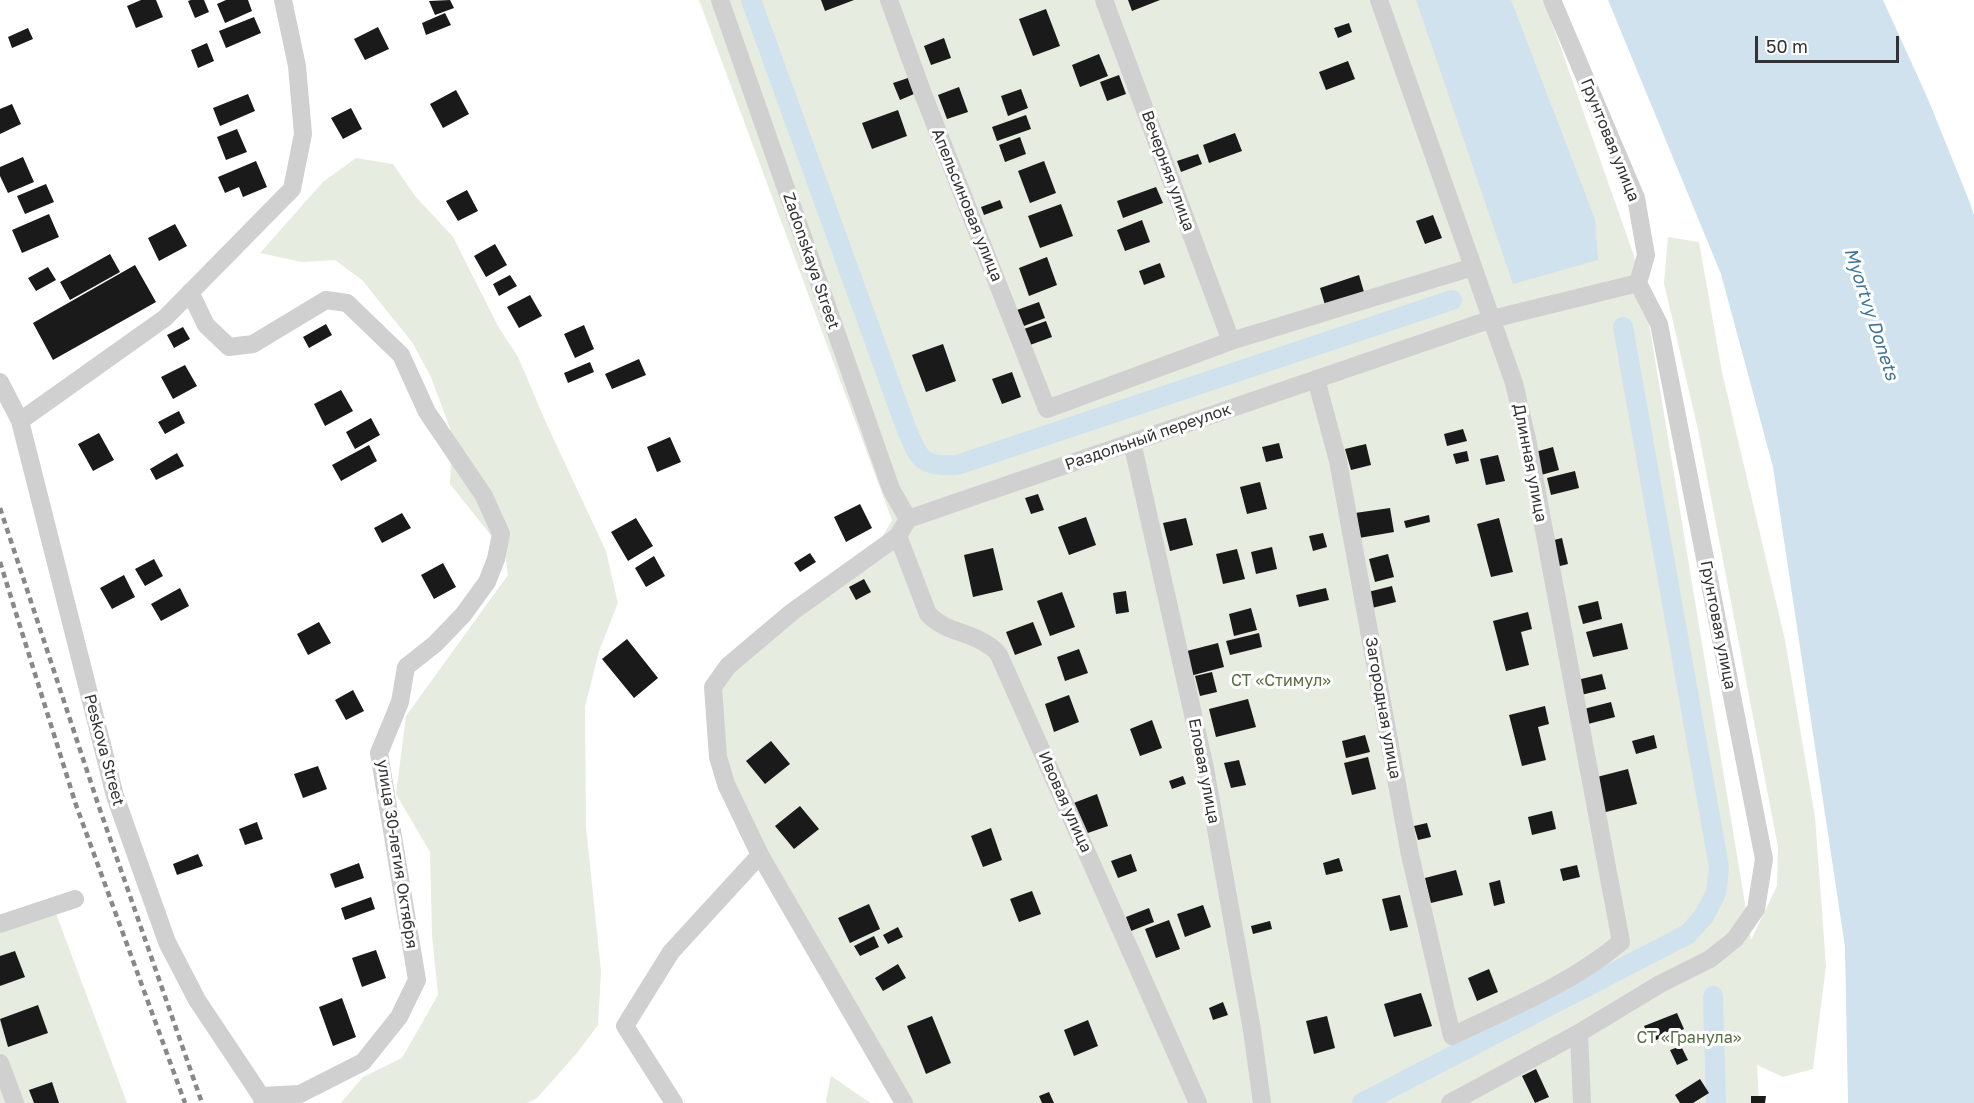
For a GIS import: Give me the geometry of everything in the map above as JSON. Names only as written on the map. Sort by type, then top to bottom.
[{"type":"street","points":[[20,421],[165,318],[292,189],[303,134],[297,66],[283,0]]},
{"type":"street","name":"Zadonskaya Street","points":[[720,0],[891,489],[908,519]]},
{"type":"street","name":"Апельсиновая улица","points":[[889,0],[923,94],[1047,409],[1231,341]]},
{"type":"street","name":"Вечерняя улица","points":[[1104,0],[1231,341]]},
{"type":"street","name":"Длинная улица","points":[[1380,0],[1514,383],[1527,439],[1620,942],[1599,961],[1556,987],[1452,1036]]},
{"type":"street","name":"Грунтовая улица","points":[[1450,1103],[1578,1033],[1660,984],[1710,959],[1735,939],[1756,909],[1764,859],[1659,324],[1638,283],[1646,255],[1636,198],[1552,0]]},
{"type":"street","points":[[1231,341],[1473,267]]},
{"type":"street","name":"Раздольный переулок","points":[[908,519],[1492,319],[1638,283]]},
{"type":"street","name":"улица 30-летия Октября","points":[[190,292],[206,325],[229,347],[253,344],[326,300],[347,303],[400,355],[427,412],[484,496],[501,534],[496,559],[487,582],[463,615],[435,644],[406,667],[400,702],[379,753],[417,980],[399,1017],[363,1062],[300,1094],[262,1099]]},
{"type":"street","name":"Загородная улица","points":[[1316,379],[1338,461],[1410,855],[1452,1036]]},
{"type":"street","name":"Peskova Street","points":[[0,382],[20,421],[115,796],[166,942],[197,1000],[262,1099]]},
{"type":"street","name":"Еловая улица","points":[[1131,442],[1205,768],[1250,1019],[1262,1103]]},
{"type":"street","points":[[904,1103],[760,855],[720,770],[713,687],[728,666],[792,612],[898,536],[908,519]]},
{"type":"street","name":"Ивовая улица","points":[[898,536],[927,614],[937,624],[987,644],[999,655],[1198,1103]]},
{"type":"street","points":[[674,1103],[625,1026],[671,952],[760,855]]},
{"type":"street","points":[[0,924],[75,899]]},
{"type":"street","points":[[1578,1033],[1582,1103]]},
{"type":"street","points":[[0,1063],[15,1103]]},
{"type":"green space","name":"СТ «Стимул»","points":[[699,0],[1544,0],[1634,256],[1651,335],[1751,940],[1777,886],[1778,847],[1698,430],[1664,283],[1668,237],[1699,242],[1722,372],[1785,640],[1815,817],[1826,966],[1813,1069],[1783,1077],[1757,1065],[1759,1103],[896,1103],[748,840],[713,726],[717,680],[880,541],[892,520]]},
{"type":"green space","points":[[356,158],[393,164],[415,196],[453,237],[499,328],[518,357],[606,551],[618,603],[599,651],[585,707],[586,827],[601,971],[598,1025],[577,1053],[537,1098],[527,1103],[341,1103],[363,1077],[402,1058],[438,995],[432,935],[430,852],[396,794],[406,716],[508,575],[505,553],[450,484],[452,434],[431,377],[412,342],[362,280],[335,260],[302,262],[260,253],[323,182]]},
{"type":"green space","points":[[52,903],[127,1103],[0,1103],[0,921]]},
{"type":"green space","points":[[831,1076],[870,1103],[827,1103]]},
{"type":"water","points":[[1416,0],[1511,0],[1595,219],[1598,260],[1513,284]]},
{"type":"water","name":"Myortvy Donets","points":[[1608,0],[1883,0],[1928,99],[1974,215],[1974,1103],[1848,1103],[1845,947],[1773,467],[1721,274]]},
{"type":"building","points":[[141,0],[156,0],[163,17],[136,28],[127,6]]},
{"type":"building","points":[[204,0],[209,12],[195,18],[188,1]]},
{"type":"building","points":[[226,0],[248,0],[252,11],[225,23],[217,4]]},
{"type":"building","points":[[450,0],[454,8],[435,15],[429,1]]},
{"type":"building","points":[[821,0],[854,0],[825,11]]},
{"type":"building","points":[[1128,0],[1160,0],[1132,11]]},
{"type":"building","points":[[1046,9],[1060,46],[1033,56],[1019,19]]},
{"type":"building","points":[[445,13],[451,25],[426,35],[422,23]]},
{"type":"building","points":[[254,17],[261,33],[226,48],[219,31]]},
{"type":"building","points":[[1349,23],[1352,32],[1338,38],[1334,28]]},
{"type":"building","points":[[378,27],[389,49],[365,60],[354,39]]},
{"type":"building","points":[[28,28],[33,39],[12,48],[8,37]]},
{"type":"building","points":[[944,38],[951,58],[931,65],[924,46]]},
{"type":"building","points":[[207,43],[214,61],[198,68],[191,50]]},
{"type":"building","points":[[1099,54],[1108,76],[1080,87],[1072,65]]},
{"type":"building","points":[[1348,61],[1355,79],[1326,90],[1319,72]]},
{"type":"building","points":[[1119,75],[1126,94],[1107,101],[1100,82]]},
{"type":"building","points":[[908,78],[914,94],[900,100],[893,83]]},
{"type":"building","points":[[959,87],[968,112],[947,119],[938,95]]},
{"type":"building","points":[[1021,89],[1028,108],[1008,116],[1001,96]]},
{"type":"building","points":[[456,90],[469,114],[443,128],[430,104]]},
{"type":"building","points":[[248,94],[255,111],[220,126],[213,108]]},
{"type":"building","points":[[12,104],[21,124],[0,134],[0,109]]},
{"type":"building","points":[[351,108],[362,129],[343,139],[331,118]]},
{"type":"building","points":[[898,110],[907,136],[872,149],[862,123]]},
{"type":"building","points":[[1026,115],[1031,129],[997,141],[992,127]]},
{"type":"building","points":[[237,129],[247,152],[226,160],[217,137]]},
{"type":"building","points":[[1235,133],[1242,151],[1209,163],[1203,145]]},
{"type":"building","points":[[1020,137],[1026,154],[1005,162],[999,145]]},
{"type":"building","points":[[1198,154],[1202,164],[1181,172],[1177,161]]},
{"type":"building","points":[[23,157],[34,182],[8,193],[0,176],[0,167]]},
{"type":"building","points":[[256,161],[267,187],[243,197],[239,187],[225,193],[218,177]]},
{"type":"building","points":[[1044,161],[1056,193],[1030,203],[1018,171]]},
{"type":"building","points":[[46,184],[54,202],[25,214],[17,196]]},
{"type":"building","points":[[1156,187],[1163,203],[1123,218],[1117,201]]},
{"type":"building","points":[[467,190],[478,211],[458,221],[446,201]]},
{"type":"building","points":[[1000,200],[1003,208],[984,215],[981,207]]},
{"type":"building","points":[[1061,204],[1073,236],[1040,248],[1028,216]]},
{"type":"building","points":[[49,214],[59,237],[22,253],[12,230]]},
{"type":"building","points":[[1433,215],[1442,238],[1425,244],[1416,221]]},
{"type":"building","points":[[1142,220],[1150,242],[1125,251],[1117,230]]},
{"type":"building","points":[[175,224],[187,246],[159,261],[148,238]]},
{"type":"building","points":[[495,244],[507,265],[486,277],[474,256]]},
{"type":"building","points":[[110,254],[120,272],[70,300],[60,282]]},
{"type":"building","points":[[1047,257],[1057,285],[1029,296],[1019,268]]},
{"type":"building","points":[[1160,263],[1165,277],[1144,285],[1139,271]]},
{"type":"building","points":[[135,265],[156,302],[53,360],[33,323]]},
{"type":"building","points":[[48,267],[56,280],[36,291],[28,278]]},
{"type":"building","points":[[510,275],[517,286],[499,296],[493,284]]},
{"type":"building","points":[[1359,275],[1364,292],[1325,305],[1320,288]]},
{"type":"building","points":[[530,295],[542,316],[519,328],[507,307]]},
{"type":"building","points":[[1039,302],[1045,318],[1024,326],[1017,310]]},
{"type":"building","points":[[1046,321],[1052,337],[1030,345],[1024,329]]},
{"type":"building","points":[[326,324],[332,335],[309,348],[303,337]]},
{"type":"building","points":[[584,325],[594,349],[575,358],[564,334]]},
{"type":"building","points":[[183,327],[190,339],[174,348],[167,335]]},
{"type":"building","points":[[943,344],[956,381],[926,392],[912,355]]},
{"type":"building","points":[[639,359],[646,375],[612,389],[605,374]]},
{"type":"building","points":[[590,362],[594,372],[568,383],[564,373]]},
{"type":"building","points":[[185,365],[197,386],[173,399],[161,377]]},
{"type":"building","points":[[1012,372],[1021,397],[1002,404],[992,379]]},
{"type":"building","points":[[341,390],[353,411],[325,426],[314,404]]},
{"type":"building","points":[[179,411],[185,423],[165,434],[158,422]]},
{"type":"building","points":[[371,418],[380,435],[355,449],[346,432]]},
{"type":"building","points":[[1463,429],[1467,441],[1447,446],[1444,434]]},
{"type":"building","points":[[99,433],[114,460],[93,471],[78,444]]},
{"type":"building","points":[[670,437],[681,462],[657,472],[647,447]]},
{"type":"building","points":[[1279,443],[1283,458],[1266,462],[1262,447]]},
{"type":"building","points":[[1366,444],[1371,465],[1351,470],[1345,449]]},
{"type":"building","points":[[369,445],[377,461],[341,481],[332,465]]},
{"type":"building","points":[[1553,447],[1559,470],[1541,475],[1535,452]]},
{"type":"building","points":[[1467,451],[1469,461],[1456,464],[1453,454]]},
{"type":"building","points":[[177,453],[184,466],[156,480],[150,469]]},
{"type":"building","points":[[1498,455],[1505,481],[1486,485],[1480,459]]},
{"type":"building","points":[[1575,471],[1579,488],[1551,495],[1547,478]]},
{"type":"building","points":[[1260,482],[1267,509],[1247,514],[1240,487]]},
{"type":"building","points":[[1038,494],[1044,510],[1031,514],[1025,498]]},
{"type":"building","points":[[860,504],[872,528],[846,542],[834,517]]},
{"type":"building","points":[[1390,508],[1394,532],[1359,538],[1355,513]]},
{"type":"building","points":[[402,513],[411,528],[382,543],[374,528]]},
{"type":"building","points":[[1429,515],[1430,522],[1406,528],[1404,521]]},
{"type":"building","points":[[1086,517],[1096,545],[1069,555],[1058,527]]},
{"type":"building","points":[[636,518],[653,546],[628,561],[611,532]]},
{"type":"building","points":[[1186,518],[1193,545],[1170,551],[1163,523]]},
{"type":"building","points":[[1499,518],[1513,572],[1491,577],[1477,524]]},
{"type":"building","points":[[1323,533],[1327,547],[1313,551],[1309,536]]},
{"type":"building","points":[[1562,538],[1568,564],[1556,567],[1550,541]]},
{"type":"building","points":[[1272,547],[1277,569],[1256,574],[1251,552]]},
{"type":"building","points":[[993,548],[1003,590],[973,597],[964,555]]},
{"type":"building","points":[[1237,549],[1245,579],[1223,584],[1216,554]]},
{"type":"building","points":[[810,553],[816,562],[800,572],[794,563]]},
{"type":"building","points":[[1388,554],[1394,577],[1375,582],[1369,559]]},
{"type":"building","points":[[654,556],[665,576],[646,587],[635,568]]},
{"type":"building","points":[[154,559],[163,576],[145,586],[135,569]]},
{"type":"building","points":[[443,563],[456,587],[434,599],[421,575]]},
{"type":"building","points":[[124,575],[135,597],[112,609],[100,588]]},
{"type":"building","points":[[864,579],[871,592],[856,600],[849,587]]},
{"type":"building","points":[[1392,586],[1396,602],[1372,608],[1368,592]]},
{"type":"building","points":[[180,588],[189,606],[161,621],[151,604]]},
{"type":"building","points":[[1326,588],[1329,600],[1299,607],[1296,595]]},
{"type":"building","points":[[1126,591],[1129,612],[1116,614],[1113,593]]},
{"type":"building","points":[[1062,592],[1075,627],[1050,636],[1037,601]]},
{"type":"building","points":[[1598,601],[1602,619],[1583,624],[1578,606]]},
{"type":"building","points":[[1251,608],[1257,630],[1234,636],[1229,614]]},
{"type":"building","points":[[1528,612],[1532,629],[1521,632],[1529,665],[1506,671],[1493,621]]},
{"type":"building","points":[[319,622],[331,643],[308,655],[297,634]]},
{"type":"building","points":[[1033,622],[1042,645],[1015,655],[1006,632]]},
{"type":"building","points":[[1622,623],[1628,649],[1593,657],[1586,632]]},
{"type":"building","points":[[1259,633],[1262,647],[1230,655],[1226,641]]},
{"type":"building","points":[[627,639],[658,678],[634,698],[602,659]]},
{"type":"building","points":[[1218,643],[1224,667],[1190,676],[1183,652]]},
{"type":"building","points":[[1079,649],[1088,673],[1065,681],[1057,657]]},
{"type":"building","points":[[1212,672],[1217,692],[1200,696],[1195,676]]},
{"type":"building","points":[[1602,674],[1606,689],[1581,695],[1577,680]]},
{"type":"building","points":[[353,690],[364,711],[346,720],[335,700]]},
{"type":"building","points":[[1069,695],[1079,722],[1054,732],[1045,704]]},
{"type":"building","points":[[1248,699],[1256,727],[1216,737],[1209,709]]},
{"type":"building","points":[[1611,702],[1615,717],[1584,725],[1580,710]]},
{"type":"building","points":[[1545,706],[1549,724],[1538,727],[1546,760],[1522,766],[1509,715]]},
{"type":"building","points":[[1152,720],[1162,748],[1140,756],[1130,729]]},
{"type":"building","points":[[1365,735],[1370,752],[1346,758],[1342,741]]},
{"type":"building","points":[[1654,735],[1657,748],[1636,754],[1632,741]]},
{"type":"building","points":[[771,741],[790,764],[765,784],[746,761]]},
{"type":"building","points":[[1368,757],[1376,789],[1352,795],[1344,763]]},
{"type":"building","points":[[1239,760],[1246,785],[1231,788],[1224,763]]},
{"type":"building","points":[[318,766],[327,789],[303,798],[294,774]]},
{"type":"building","points":[[1628,769],[1637,804],[1602,813],[1593,778]]},
{"type":"building","points":[[1183,776],[1186,784],[1172,789],[1169,781]]},
{"type":"building","points":[[1097,794],[1108,826],[1082,835],[1071,804]]},
{"type":"building","points":[[800,806],[819,829],[794,849],[775,826]]},
{"type":"building","points":[[1552,811],[1556,829],[1532,835],[1528,817]]},
{"type":"building","points":[[257,822],[263,839],[245,845],[239,829]]},
{"type":"building","points":[[1427,823],[1431,837],[1418,840],[1414,826]]},
{"type":"building","points":[[991,828],[1002,860],[983,867],[971,836]]},
{"type":"building","points":[[198,854],[203,866],[177,875],[173,864]]},
{"type":"building","points":[[1131,854],[1137,871],[1118,878],[1111,861]]},
{"type":"building","points":[[1339,858],[1343,871],[1326,875],[1323,863]]},
{"type":"building","points":[[359,863],[364,878],[335,888],[330,874]]},
{"type":"building","points":[[1577,865],[1580,877],[1563,881],[1560,869]]},
{"type":"building","points":[[1456,870],[1463,895],[1431,903],[1425,878]]},
{"type":"building","points":[[1500,880],[1505,903],[1494,906],[1489,883]]},
{"type":"building","points":[[1032,891],[1041,914],[1019,922],[1010,899]]},
{"type":"building","points":[[1400,895],[1408,927],[1390,931],[1382,899]]},
{"type":"building","points":[[371,897],[375,909],[345,920],[341,908]]},
{"type":"building","points":[[869,904],[880,929],[850,943],[838,918]]},
{"type":"building","points":[[1203,905],[1211,927],[1185,937],[1177,914]]},
{"type":"building","points":[[1149,908],[1154,922],[1131,931],[1126,917]]},
{"type":"building","points":[[1169,920],[1180,949],[1156,958],[1145,929]]},
{"type":"building","points":[[1270,921],[1272,929],[1253,934],[1251,926]]},
{"type":"building","points":[[898,927],[903,937],[888,944],[883,935]]},
{"type":"building","points":[[874,936],[879,947],[860,956],[854,946]]},
{"type":"building","points":[[376,950],[386,978],[362,987],[352,958]]},
{"type":"building","points":[[15,951],[25,977],[0,986],[0,956]]},
{"type":"building","points":[[898,964],[906,978],[883,991],[875,978]]},
{"type":"building","points":[[1489,969],[1498,992],[1477,1001],[1468,978]]},
{"type":"building","points":[[1421,993],[1432,1026],[1394,1037],[1384,1004]]},
{"type":"building","points":[[342,998],[356,1037],[333,1046],[319,1007]]},
{"type":"building","points":[[1223,1002],[1228,1015],[1213,1020],[1209,1008]]},
{"type":"building","points":[[38,1005],[48,1033],[8,1047],[0,1019]]},
{"type":"building","points":[[1677,1013],[1684,1029],[1651,1042],[1644,1026]]},
{"type":"building","points":[[932,1016],[951,1063],[926,1074],[907,1026]]},
{"type":"building","points":[[1327,1016],[1335,1048],[1314,1054],[1306,1021]]},
{"type":"building","points":[[1088,1020],[1098,1046],[1074,1056],[1064,1030]]},
{"type":"building","points":[[1681,1046],[1688,1060],[1677,1065],[1670,1050]]},
{"type":"building","points":[[1536,1069],[1549,1097],[1535,1103],[1522,1076]]},
{"type":"building","points":[[1700,1079],[1709,1093],[1693,1103],[1680,1103],[1675,1095]]},
{"type":"building","points":[[52,1082],[59,1103],[34,1103],[29,1090]]},
{"type":"building","points":[[1049,1092],[1054,1103],[1042,1103],[1039,1096]]},
{"type":"building","points":[[1751,1096],[1766,1096],[1765,1103],[1751,1103]]},
{"type":"waterway","points":[[751,0],[905,425],[918,453],[928,462],[957,465],[1452,300]]},
{"type":"waterway","points":[[1362,1103],[1688,934],[1704,916],[1716,893],[1719,867],[1623,327]]},
{"type":"waterway","points":[[1713,996],[1716,1103]]},
{"type":"railway","points":[[0,508],[98,804],[202,1103]]},
{"type":"railway","points":[[0,562],[76,805],[185,1103]]},
{"type":"park label","name":"СТ «Гранула»","points":[[1689,1038]]}]
